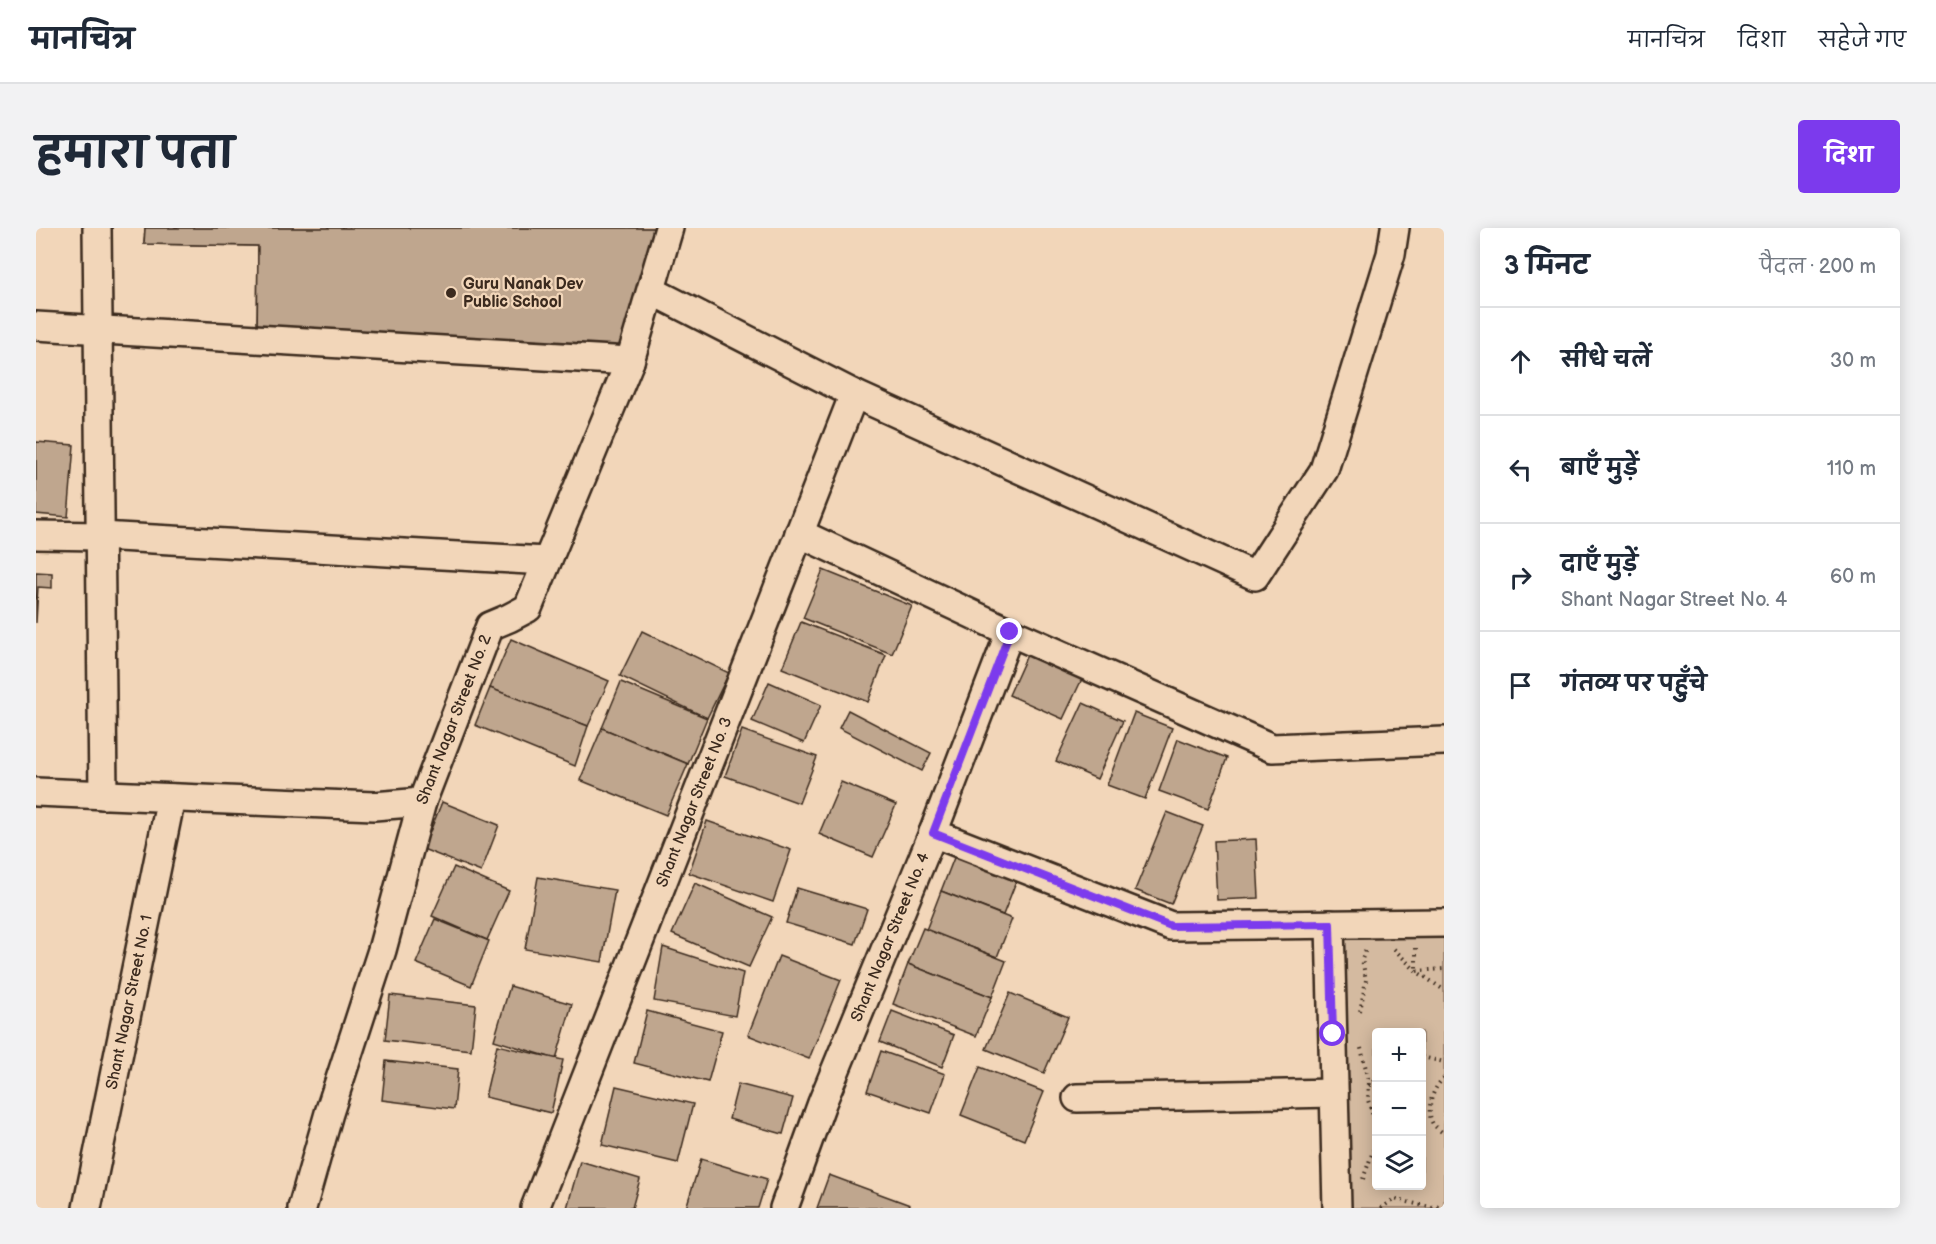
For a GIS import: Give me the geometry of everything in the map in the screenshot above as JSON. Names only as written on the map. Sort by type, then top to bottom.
[{"type":"street","points":[[97,228],[103,795]]},
{"type":"street","name":"Shant Nagar Street No. 2","points":[[302,1208],[329,1113],[382,950],[422,802],[490,626],[528,608],[630,361],[669,228]]},
{"type":"street","points":[[652,291],[854,394],[1255,576],[1324,470],[1391,254],[1395,228]]},
{"type":"street","points":[[36,326],[630,361]]},
{"type":"street","name":"Shant Nagar Street No. 3","points":[[535,1208],[854,394]]},
{"type":"street","points":[[799,533],[1010,632],[1272,748],[1444,741]]},
{"type":"street","points":[[36,535],[100,536],[547,561]]},
{"type":"street","name":"Shant Nagar Street No. 4","points":[[784,1208],[822,1103],[933,833],[1010,632]]},
{"type":"street","points":[[36,792],[374,806],[422,802]]},
{"type":"street","name":"Shant Nagar Street No. 1","points":[[87,1208],[171,798]]},
{"type":"street","points":[[933,833],[1171,926],[1444,923]]},
{"type":"street","points":[[1330,924],[1337,1208]]},
{"type":"street","points":[[1077,1098],[1334,1093]]},
{"type":"path","points":[[1389,945],[1416,970],[1444,990]]},
{"type":"path","points":[[1359,1018],[1366,980],[1362,959],[1364,950],[1370,946]]},
{"type":"path","points":[[1416,970],[1444,969]]},
{"type":"path","points":[[1360,1039],[1369,1086],[1368,1100],[1372,1112]]},
{"type":"path","points":[[1426,1058],[1444,1062]]},
{"type":"path","points":[[1444,1077],[1438,1083],[1430,1103],[1432,1123],[1444,1134]]},
{"type":"path","points":[[1369,1086],[1374,1082]]},
{"type":"path","points":[[1362,1181],[1372,1156]]},
{"type":"path","points":[[1381,1208],[1394,1200],[1430,1207],[1444,1206]]},
{"type":"shaded area","points":[[1444,923],[1444,1208],[1337,1208],[1330,924]]},
{"type":"building","name":"Guru Nanak Dev Public School","points":[[145,228],[657,228],[630,361],[257,339],[258,246],[144,244]]},
{"type":"building","name":"Guru Nanak Dev Public School","points":[[145,228],[657,228],[630,361],[257,339],[258,246],[144,244]]},
{"type":"building","points":[[36,442],[74,445],[68,517],[36,514]]},
{"type":"building","points":[[823,570],[912,606],[892,654],[803,618]]},
{"type":"building","points":[[36,572],[52,573],[52,588],[38,587],[36,623]]},
{"type":"building","points":[[801,622],[886,655],[868,702],[782,668]]},
{"type":"building","points":[[642,631],[729,673],[707,718],[620,676]]},
{"type":"building","points":[[511,639],[609,681],[588,726],[490,688]]},
{"type":"building","points":[[1027,655],[1082,679],[1063,719],[1009,695]]},
{"type":"building","points":[[621,682],[707,718],[688,764],[602,728]]},
{"type":"building","points":[[769,682],[821,705],[804,743],[752,721]]},
{"type":"building","points":[[490,688],[588,726],[575,766],[475,725]]},
{"type":"building","points":[[1083,703],[1123,721],[1097,779],[1056,761]]},
{"type":"building","points":[[848,710],[931,753],[922,771],[839,728]]},
{"type":"building","points":[[1134,713],[1172,728],[1145,799],[1107,785]]},
{"type":"building","points":[[602,728],[688,764],[666,815],[580,780]]},
{"type":"building","points":[[742,730],[817,757],[799,803],[725,776]]},
{"type":"building","points":[[1178,739],[1227,758],[1208,809],[1159,791]]},
{"type":"building","points":[[841,782],[896,805],[873,857],[819,834]]},
{"type":"building","points":[[442,802],[499,825],[481,872],[423,849]]},
{"type":"building","points":[[1167,812],[1203,826],[1171,904],[1135,890]]},
{"type":"building","points":[[707,821],[791,850],[773,902],[689,873]]},
{"type":"building","points":[[1256,839],[1259,898],[1217,900],[1214,841]]},
{"type":"building","points":[[957,850],[1019,874],[1003,915],[941,891]]},
{"type":"building","points":[[454,867],[509,891],[487,940],[432,916]]},
{"type":"building","points":[[538,877],[615,890],[602,962],[525,949]]},
{"type":"building","points":[[695,883],[772,917],[749,967],[672,934]]},
{"type":"building","points":[[797,888],[867,909],[855,944],[786,923]]},
{"type":"building","points":[[941,891],[1012,919],[997,957],[926,930]]},
{"type":"building","points":[[435,919],[489,941],[471,986],[416,963]]},
{"type":"building","points":[[923,928],[1006,961],[992,997],[908,964]]},
{"type":"building","points":[[663,947],[743,973],[735,1016],[654,1001]]},
{"type":"building","points":[[779,956],[841,980],[809,1059],[748,1035]]},
{"type":"building","points":[[908,964],[992,997],[976,1036],[893,1004]]},
{"type":"building","points":[[510,986],[572,1004],[556,1059],[494,1040]]},
{"type":"building","points":[[1010,993],[1068,1017],[1044,1073],[986,1049]]},
{"type":"building","points":[[390,995],[476,1005],[471,1050],[385,1040]]},
{"type":"building","points":[[647,1011],[722,1031],[708,1082],[634,1063]]},
{"type":"building","points":[[892,1011],[954,1035],[942,1067],[880,1042]]},
{"type":"building","points":[[497,1045],[563,1060],[551,1113],[485,1097]]},
{"type":"building","points":[[881,1051],[945,1074],[931,1113],[867,1091]]},
{"type":"building","points":[[386,1061],[458,1069],[454,1109],[382,1100]]},
{"type":"building","points":[[980,1067],[1044,1092],[1024,1140],[961,1115]]},
{"type":"building","points":[[738,1084],[793,1098],[783,1134],[729,1119]]},
{"type":"building","points":[[616,1086],[693,1104],[678,1163],[602,1145]]},
{"type":"building","points":[[701,1159],[767,1179],[758,1208],[686,1208]]},
{"type":"building","points":[[580,1161],[640,1179],[632,1208],[567,1208]]},
{"type":"building","points":[[829,1175],[910,1205],[909,1208],[817,1208]]},
{"type":"place","name":"Guru Nanak Dev Public School","points":[[451,293]]},
{"type":"route","points":[[1010,632],[933,833],[1171,926],[1330,924],[1333,1034]]}]
